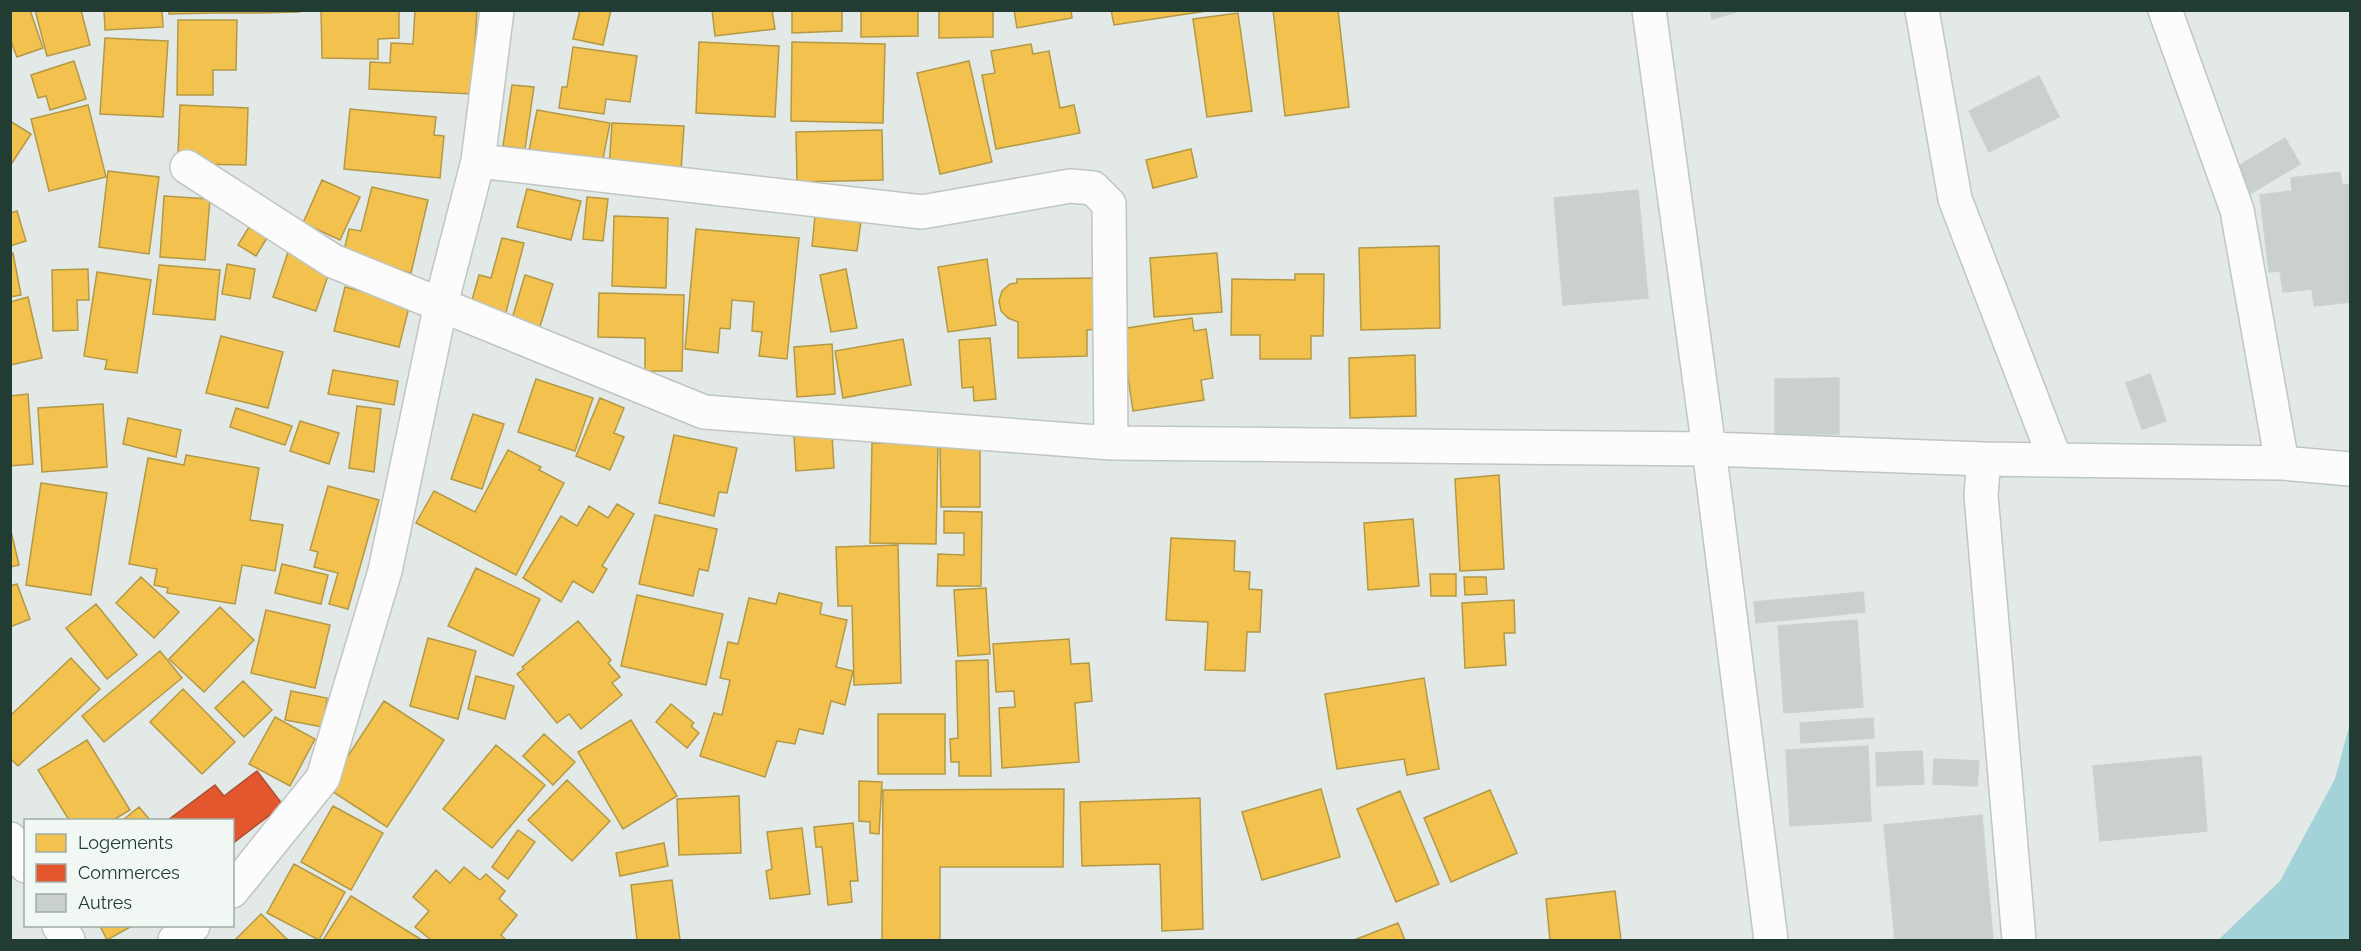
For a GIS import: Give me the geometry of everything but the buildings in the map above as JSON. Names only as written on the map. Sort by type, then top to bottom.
[{"type":"street","points":[[234,889],[323,778],[386,571],[441,304],[478,161],[497,10]]},
{"type":"street","points":[[1649,10],[1709,448],[1771,940]]},
{"type":"street","points":[[1922,10],[1956,199],[2055,459]]},
{"type":"street","points":[[2165,10],[2237,210],[2282,463]]},
{"type":"street","points":[[478,161],[922,212],[1070,186],[1093,188],[1110,204],[1111,443]]},
{"type":"street","points":[[187,167],[333,261],[704,412],[1111,443],[1709,448],[1984,459],[2282,463],[2350,469]]},
{"type":"street","points":[[1984,459],[1981,495],[2019,940]]},
{"type":"street","points":[[10,839],[24,863]]},
{"type":"street","points":[[60,927],[68,940]]},
{"type":"street","points":[[175,940],[191,927]]},
{"type":"water","points":[[2350,723],[2350,940],[2218,940],[2280,881],[2335,779]]}]
